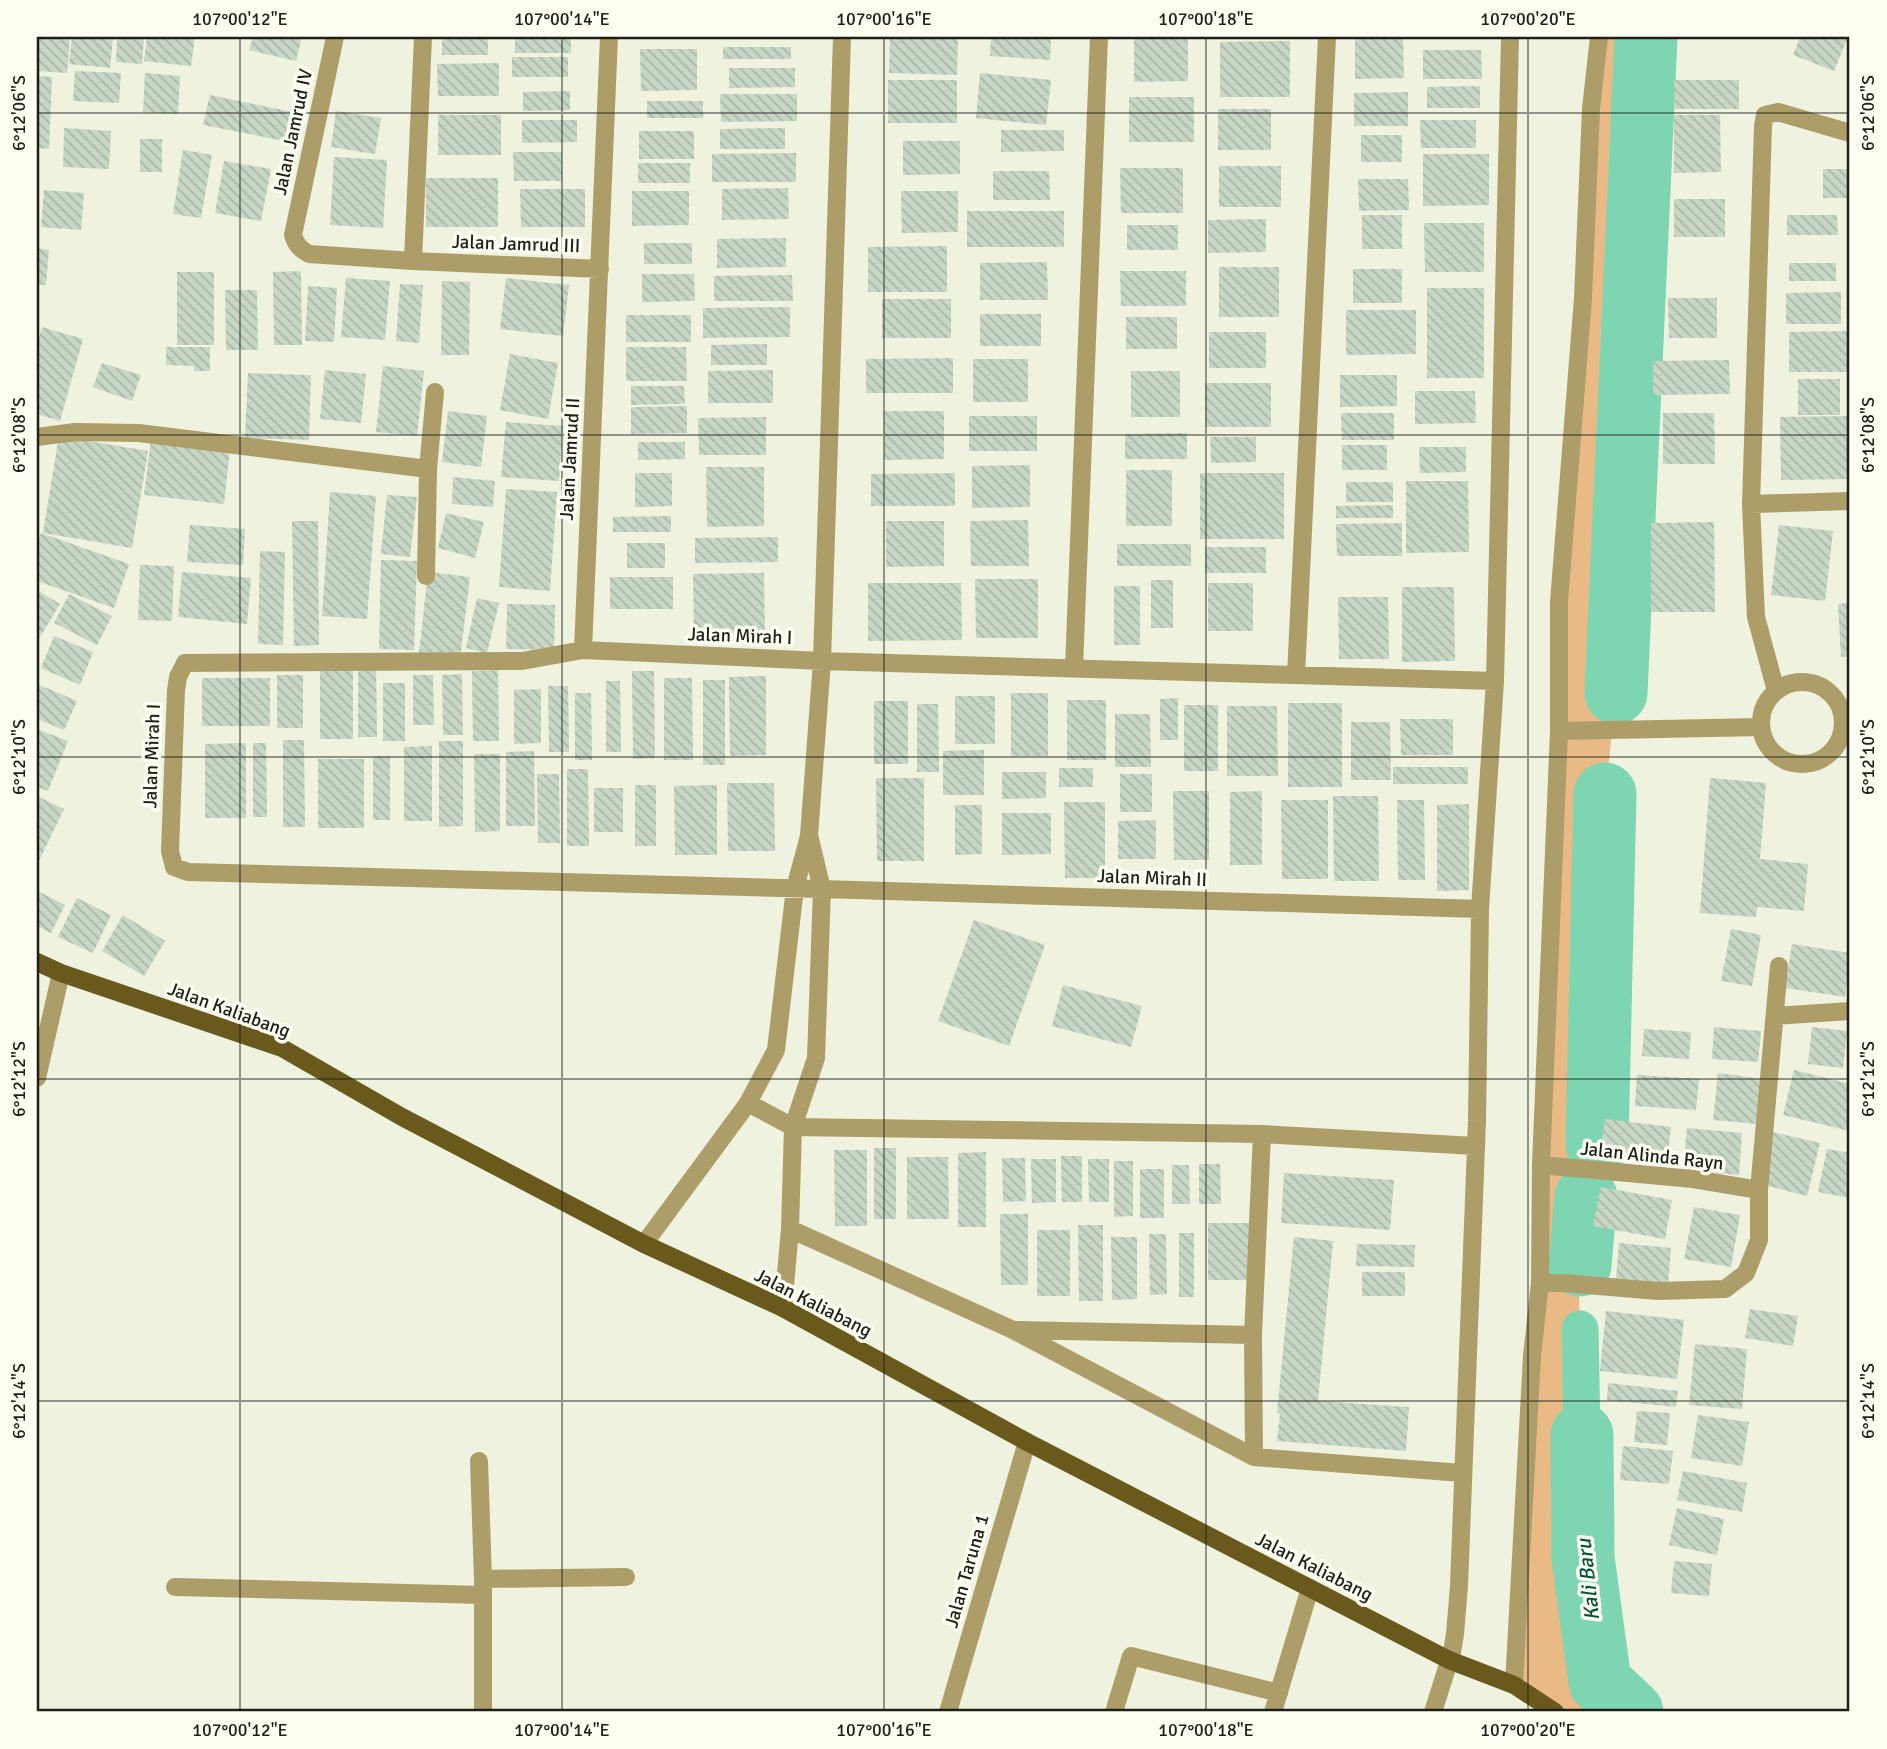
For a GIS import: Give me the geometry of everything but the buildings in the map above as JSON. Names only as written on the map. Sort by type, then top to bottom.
[{"type":"main road","name":"Jalan Kaliabang","points":[[37,962],[61,973],[282,1048],[402,1117],[644,1244],[783,1308],[1027,1442],[1449,1660],[1514,1685],[1555,1712]]},
{"type":"street","name":"Jalan Jamrud IV","points":[[293,235],[335,37]]},
{"type":"street","points":[[413,261],[423,37]]},
{"type":"street","name":"Jalan Jamrud III","points":[[293,235],[300,249],[309,254],[600,269],[609,37]]},
{"type":"street","points":[[644,1244],[748,1103],[776,1050],[795,888],[809,836],[821,661],[842,37]]},
{"type":"street","points":[[1074,668],[1099,37]]},
{"type":"street","points":[[1296,675],[1327,37]]},
{"type":"street","points":[[1433,1712],[1449,1660],[1456,1622],[1475,1146],[1480,909],[1495,681],[1510,37]]},
{"type":"street","points":[[1514,1685],[1531,1369],[1540,1283],[1547,1166],[1559,731],[1559,602],[1583,298],[1591,109],[1598,37]]},
{"type":"street","points":[[1776,691],[1756,617],[1751,505],[1762,125],[1765,115],[1778,112],[1850,133]]},
{"type":"street","name":"Jalan Jamrud II","points":[[583,650],[600,269]]},
{"type":"street","points":[[425,576],[428,469],[435,392]]},
{"type":"street","points":[[37,437],[75,432],[138,433],[428,469]]},
{"type":"street","points":[[1751,505],[1850,501]]},
{"type":"street","name":"Jalan Mirah I","points":[[795,888],[188,872],[174,867],[170,852],[178,677],[186,663],[522,662],[583,650],[821,661],[1495,681]]},
{"type":"street","points":[[1827,690],[1836,700],[1841,712],[1841,749],[1809,763],[1783,759],[1772,751],[1761,727],[1767,701],[1776,691],[1788,684],[1802,682],[1850,694]]},
{"type":"street","points":[[1559,731],[1761,727]]},
{"type":"street","points":[[783,1308],[790,1229],[793,1127],[816,1058],[822,888],[809,836]]},
{"type":"street","name":"Jalan Mirah II","points":[[795,888],[1480,909]]},
{"type":"street","points":[[1540,1283],[1658,1291],[1725,1289],[1746,1273],[1759,1240],[1759,1190],[1779,966]]},
{"type":"street","points":[[37,1078],[61,973]]},
{"type":"street","points":[[1775,1016],[1850,1011]]},
{"type":"street","points":[[748,1103],[793,1127],[1262,1134],[1475,1146]]},
{"type":"street","points":[[1254,1457],[1254,1335],[1262,1134]]},
{"type":"street","name":"Jalan Alinda Rayn","points":[[1547,1166],[1693,1179],[1759,1190]]},
{"type":"street","points":[[790,1229],[1011,1329],[1254,1457],[1462,1473]]},
{"type":"street","points":[[1011,1329],[1254,1335]]},
{"type":"street","name":"Jalan Taruna 1","points":[[948,1712],[1027,1442]]},
{"type":"street","points":[[480,1461],[484,1712]]},
{"type":"street","points":[[175,1587],[484,1587],[626,1577]]},
{"type":"street","points":[[1273,1712],[1310,1588]]},
{"type":"street","points":[[1114,1712],[1131,1656],[1279,1693]]},
{"type":"shaded area","points":[[1599,37],[1646,37],[1616,693],[1605,799],[1597,1145],[1586,1197],[1579,1284],[1583,1558],[1600,1682],[1632,1712],[1555,1712],[1514,1685],[1559,731]]},
{"type":"waterway","points":[[1616,693],[1646,37]]},
{"type":"waterway","points":[[1597,1145],[1605,794]]},
{"type":"waterway","points":[[1580,1265],[1586,1197]]},
{"type":"waterway","points":[[1580,1329],[1582,1435]]},
{"type":"waterway","name":"Kali Baru","points":[[1582,1435],[1583,1558],[1600,1682],[1632,1712]]}]
